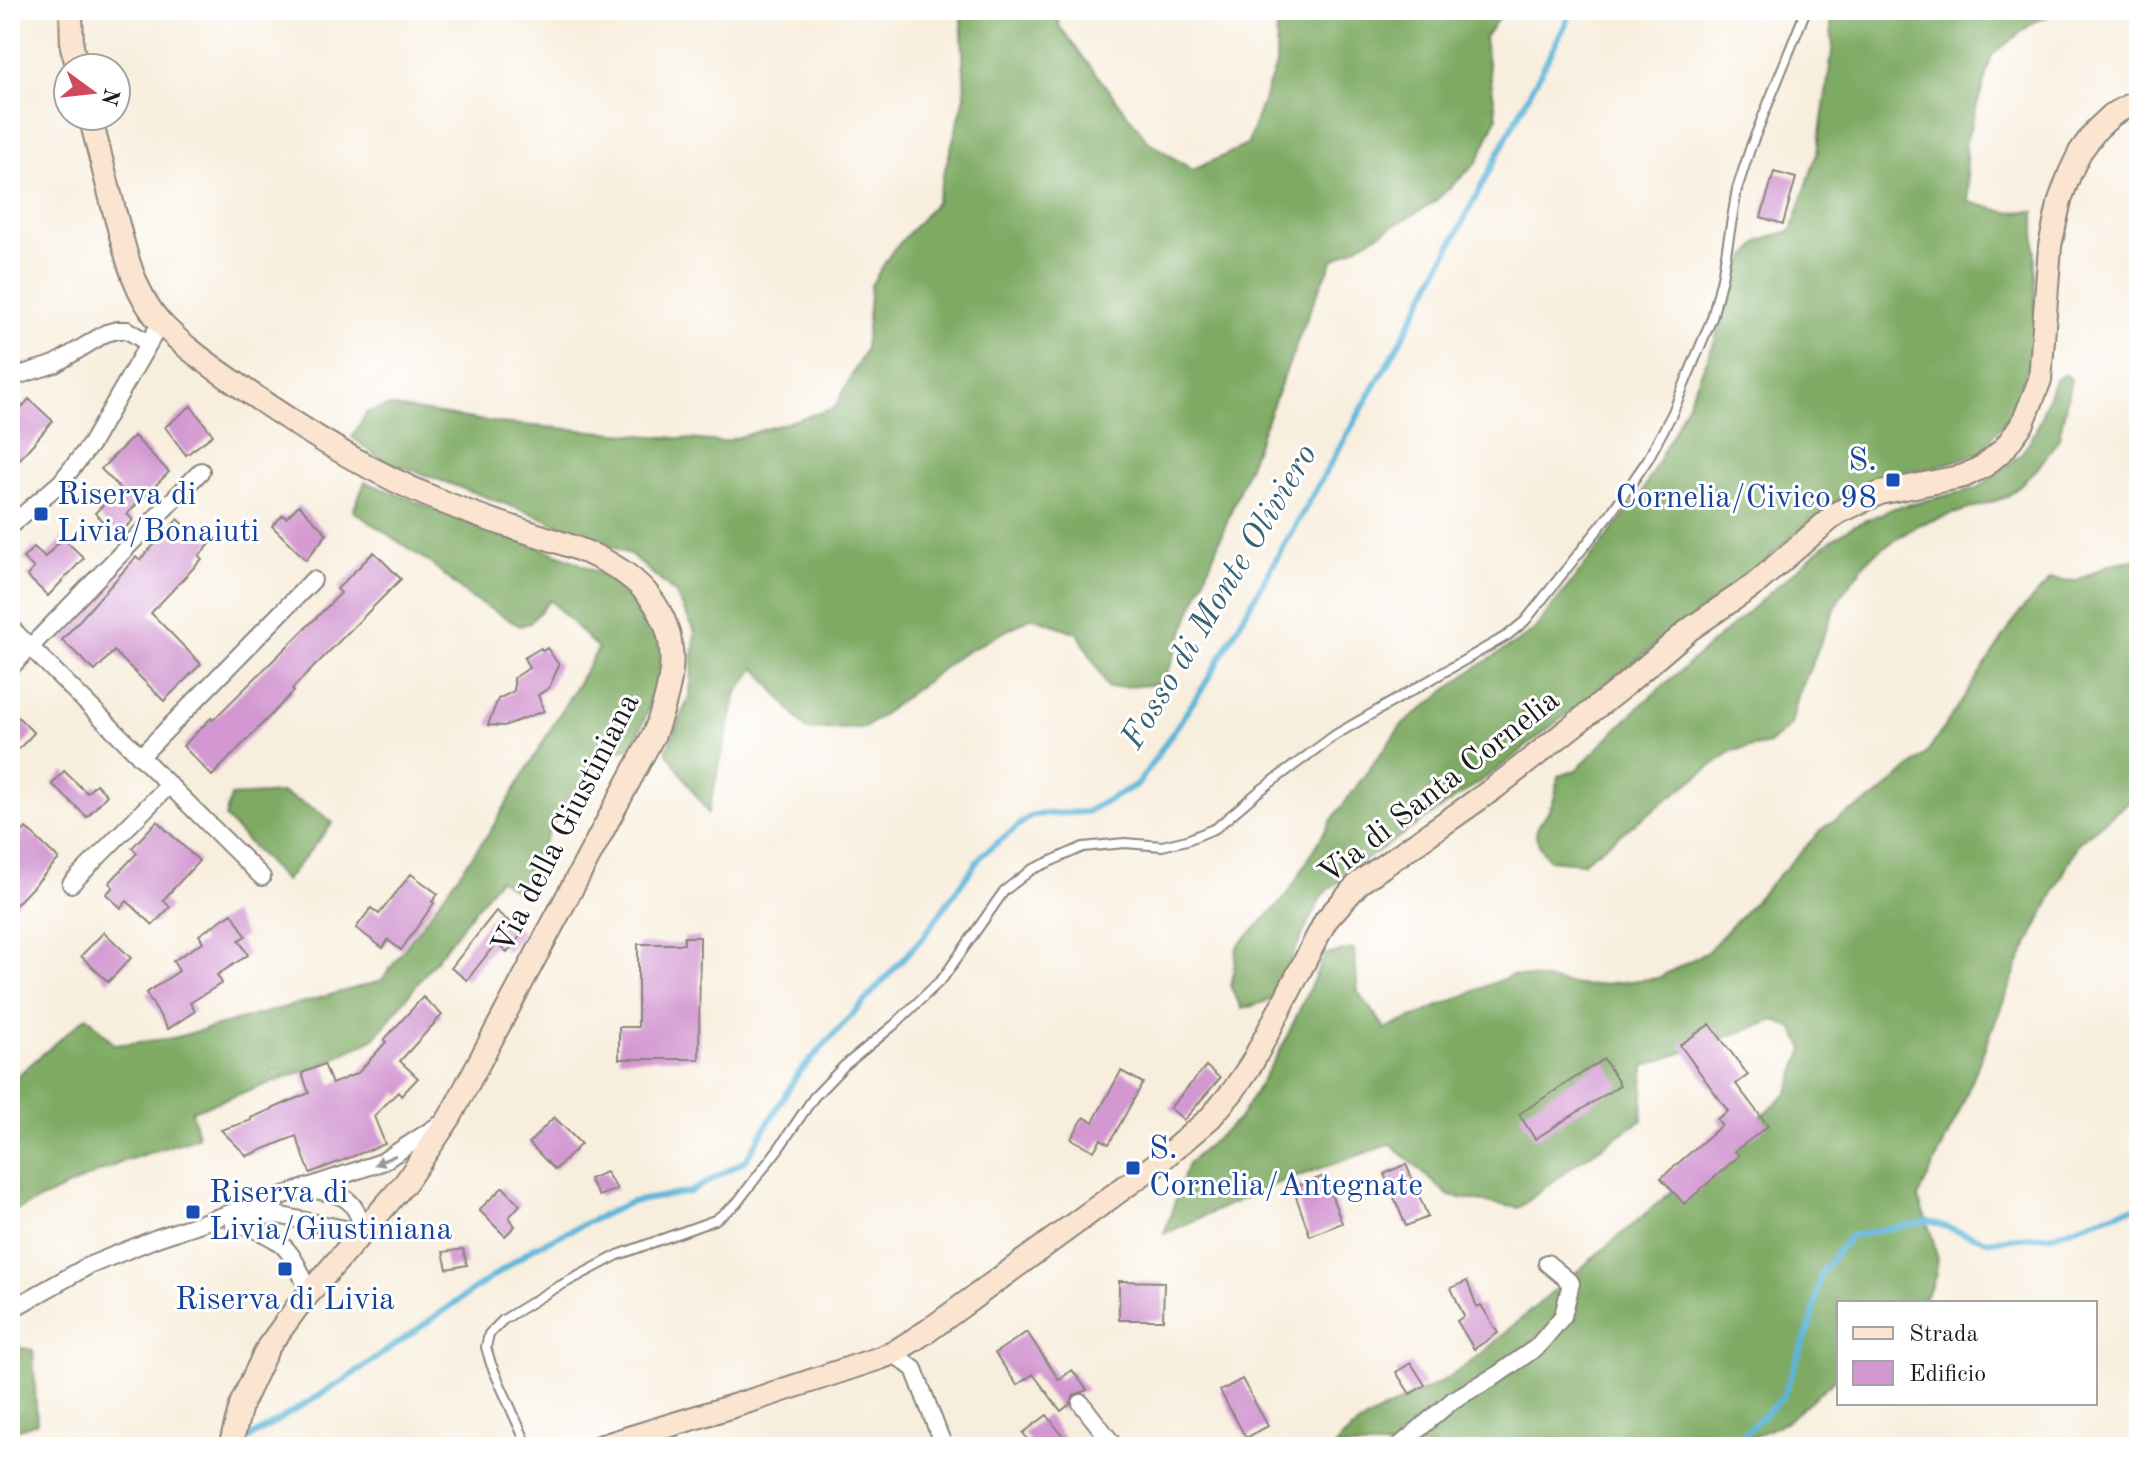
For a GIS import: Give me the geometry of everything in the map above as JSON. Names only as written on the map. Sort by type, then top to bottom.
[{"type":"street","points":[[71,10],[73,52]]},
{"type":"street","name":"Via di Santa Cornelia","points":[[599,1447],[893,1353],[929,1330],[1180,1146],[1210,1118],[1252,1063],[1275,1023],[1317,934],[1336,907],[1359,883],[1493,789],[1690,629],[1754,585],[1837,513],[1880,493],[1964,476],[1984,466],[2004,449],[2023,423],[2040,380],[2050,246],[2057,210],[2070,173],[2096,130],[2112,115],[2139,100]]},
{"type":"street","name":"Via della Giustiniana","points":[[94,132],[135,285],[161,322],[196,356],[298,427],[365,466],[438,500],[608,562],[642,588],[659,609],[672,642],[671,686],[654,734],[450,1117],[406,1182],[279,1330],[259,1361],[242,1402],[232,1440]]},
{"type":"street","points":[[10,526],[47,496],[73,468],[106,420],[161,322]]},
{"type":"street","points":[[10,378],[55,364],[96,339],[118,330],[127,330],[148,343]]},
{"type":"street","points":[[10,668],[201,471]]},
{"type":"street","points":[[140,757],[313,580]]},
{"type":"street","points":[[10,627],[262,877]]},
{"type":"street","points":[[71,884],[169,785]]},
{"type":"street","points":[[10,1310],[88,1266],[157,1238],[382,1162],[450,1117]]},
{"type":"street","points":[[300,1188],[345,1197],[356,1209],[364,1233]]},
{"type":"street","points":[[216,1220],[277,1215],[364,1233]]},
{"type":"street","points":[[216,1220],[251,1227],[280,1242],[297,1262],[309,1294]]},
{"type":"street","points":[[1398,1447],[1453,1400],[1537,1347],[1563,1316],[1571,1283],[1547,1263]]},
{"type":"street","points":[[893,1353],[914,1369],[944,1447]]},
{"type":"street","points":[[1081,1403],[1115,1447]]},
{"type":"lane","points":[[528,1447],[491,1364],[486,1347],[489,1334],[526,1305],[618,1255],[715,1220],[736,1204],[814,1097],[844,1066],[894,1025],[943,978],[1004,891],[1031,870],[1083,847],[1125,843],[1162,846],[1216,828],[1258,792],[1335,735],[1508,635],[1525,621],[1611,513],[1648,459],[1672,414],[1712,318],[1737,189],[1751,146],[1806,10]]},
{"type":"green space","points":[[961,10],[1054,10],[1060,27],[1149,142],[1193,170],[1247,145],[1276,65],[1277,10],[1504,10],[1484,39],[1497,117],[1477,163],[1432,204],[1333,260],[1312,305],[1163,684],[1108,688],[1078,633],[1032,617],[960,655],[865,728],[807,730],[756,668],[737,692],[708,813],[666,751],[690,695],[695,632],[676,594],[631,555],[533,514],[379,458],[352,437],[367,412],[389,406],[498,423],[723,442],[835,408],[865,350],[871,285],[891,253],[936,202],[965,97]]},
{"type":"green space","points":[[1829,10],[2063,10],[2034,22],[1992,55],[1965,145],[1969,202],[2006,212],[2035,211],[2035,346],[2012,412],[1980,453],[1845,496],[1497,770],[1364,861],[1322,895],[1271,1000],[1242,1009],[1231,988],[1237,947],[1286,897],[1331,821],[1401,726],[1471,671],[1532,632],[1642,493],[1714,344],[1731,276],[1760,241],[1792,230],[1817,153],[1833,47]]},
{"type":"green space","points":[[2065,374],[2071,379],[2059,438],[2037,469],[2007,497],[1918,525],[1870,557],[1840,597],[1798,696],[1791,725],[1769,744],[1732,751],[1582,863],[1549,860],[1536,834],[1553,802],[1558,776],[1575,771],[1642,704],[1827,543],[1853,526],[1894,508],[1978,488],[2021,454],[2035,432],[2055,380]]},
{"type":"green space","points":[[365,482],[563,556],[613,582],[633,600],[649,621],[660,659],[652,698],[633,746],[606,756],[566,800],[517,892],[499,879],[375,1038],[324,1064],[192,1111],[198,1137],[124,1161],[10,1213],[10,1082],[87,1016],[115,1045],[173,1038],[381,981],[491,830],[598,649],[550,600],[530,623],[520,626],[468,596],[433,565],[353,511]]},
{"type":"green space","points":[[2139,559],[2139,798],[2131,800],[2079,842],[2018,965],[1960,1110],[1918,1198],[1933,1239],[1937,1265],[1935,1278],[1921,1301],[1837,1301],[1837,1378],[1787,1421],[1733,1447],[1335,1447],[1364,1421],[1447,1378],[1490,1347],[1787,1094],[1804,1049],[1794,1029],[1775,1020],[1644,1066],[1642,1120],[1577,1163],[1519,1208],[1449,1196],[1391,1144],[1278,1183],[1164,1234],[1188,1163],[1239,1119],[1282,1047],[1325,955],[1354,949],[1358,992],[1386,1029],[1512,975],[1585,986],[1658,978],[1707,952],[1824,827],[1876,797],[1927,753],[2020,612],[2051,579],[2077,581],[2110,564]]},
{"type":"green space","points":[[282,793],[315,809],[333,823],[285,881],[225,818],[231,796]]},
{"type":"green space","points":[[10,1346],[33,1350],[37,1423],[10,1432]]},
{"type":"building","points":[[1774,172],[1796,178],[1783,224],[1761,217]]},
{"type":"building","points":[[29,399],[53,421],[10,470],[10,421]]},
{"type":"building","points":[[191,406],[213,435],[186,455],[165,427]]},
{"type":"building","points":[[134,436],[169,472],[127,514],[133,520],[118,535],[95,513],[120,488],[101,469]]},
{"type":"building","points":[[299,505],[327,534],[306,560],[272,526]]},
{"type":"building","points":[[178,519],[195,534],[199,530],[212,542],[199,556],[202,559],[151,613],[201,664],[164,701],[114,651],[95,671],[62,640],[136,557],[140,560]]},
{"type":"building","points":[[63,538],[84,558],[48,596],[27,576],[34,568],[23,558],[34,547],[45,557]]},
{"type":"building","points":[[374,552],[401,579],[292,689],[294,691],[212,776],[183,746],[341,593],[337,589]]},
{"type":"building","points":[[541,648],[543,651],[547,648],[559,665],[549,688],[538,695],[544,711],[504,726],[488,725],[498,699],[514,691],[514,678],[529,668],[524,658]]},
{"type":"building","points":[[10,709],[34,733],[10,758]]},
{"type":"building","points":[[64,771],[87,793],[96,784],[107,795],[87,817],[52,784]]},
{"type":"building","points":[[157,821],[199,861],[163,900],[170,907],[153,925],[127,901],[121,908],[106,894],[113,887],[109,883],[137,853],[132,848]]},
{"type":"building","points":[[26,828],[59,859],[10,911],[10,846]]},
{"type":"building","points":[[411,874],[438,894],[401,950],[388,940],[383,948],[356,928],[371,908],[379,914]]},
{"type":"building","points":[[496,911],[523,933],[507,952],[496,943],[467,980],[451,968]]},
{"type":"building","points":[[232,913],[246,936],[239,940],[248,955],[217,975],[222,983],[190,1003],[195,1011],[168,1029],[146,993],[179,971],[173,961],[203,942],[199,935]]},
{"type":"building","points":[[104,932],[131,958],[108,982],[81,956]]},
{"type":"building","points":[[684,937],[700,937],[699,1059],[619,1059],[619,1027],[638,1027],[638,944],[684,944]]},
{"type":"building","points":[[423,997],[442,1015],[400,1061],[418,1078],[401,1096],[398,1092],[374,1116],[385,1144],[310,1173],[296,1136],[247,1156],[221,1130],[252,1120],[309,1093],[302,1073],[324,1064],[332,1084],[358,1073]]},
{"type":"building","points":[[1710,1024],[1748,1075],[1736,1084],[1768,1126],[1735,1151],[1739,1156],[1684,1204],[1661,1178],[1722,1125],[1717,1119],[1728,1111],[1680,1045]]},
{"type":"building","points":[[1604,1059],[1620,1085],[1535,1139],[1519,1114]]},
{"type":"building","points":[[1206,1066],[1220,1078],[1184,1120],[1170,1108]]},
{"type":"building","points":[[1121,1071],[1143,1083],[1109,1144],[1101,1139],[1094,1151],[1071,1139],[1084,1117],[1093,1122]]},
{"type":"building","points":[[554,1117],[581,1144],[555,1170],[529,1143]]},
{"type":"building","points":[[1406,1164],[1428,1217],[1406,1226],[1384,1174]]},
{"type":"building","points":[[606,1172],[617,1189],[599,1196],[589,1179]]},
{"type":"building","points":[[1324,1176],[1342,1223],[1310,1236],[1293,1188]]},
{"type":"building","points":[[503,1187],[520,1205],[509,1217],[515,1226],[505,1236],[479,1210]]},
{"type":"building","points":[[463,1249],[467,1265],[447,1269],[443,1252]]},
{"type":"building","points":[[1119,1281],[1164,1282],[1163,1320],[1119,1320]]},
{"type":"building","points":[[1467,1281],[1477,1307],[1481,1305],[1498,1333],[1474,1349],[1457,1321],[1464,1316],[1451,1288]]},
{"type":"building","points":[[1027,1332],[1059,1380],[1072,1370],[1087,1390],[1074,1395],[1070,1404],[1061,1411],[1033,1374],[1017,1385],[995,1353]]},
{"type":"building","points":[[1411,1363],[1425,1385],[1410,1394],[1396,1372]]},
{"type":"building","points":[[1242,1379],[1268,1426],[1246,1438],[1220,1391]]},
{"type":"building","points":[[1047,1415],[1071,1447],[1034,1447],[1023,1433]]},
{"type":"waterway","name":"Fosso di Monte Oliviero","points":[[238,1445],[346,1379],[535,1247],[631,1202],[690,1192],[746,1160],[797,1075],[923,937],[982,855],[1032,815],[1086,812],[1138,784],[1204,686],[1405,333],[1573,10]]},
{"type":"waterway","points":[[1730,1447],[1783,1397],[1812,1320],[1821,1273],[1850,1236],[1929,1221],[1987,1241],[2053,1235],[2139,1207]]},
{"type":"place","name":"S. Cornelia/Civico 98","points":[[1893,480]]},
{"type":"place","name":"Riserva di Livia/Bonaiuti","points":[[41,514]]},
{"type":"place","name":"S. Cornelia/Antegnate","points":[[1133,1168]]},
{"type":"place","name":"Riserva di Livia/Giustiniana","points":[[193,1212]]},
{"type":"place","name":"Riserva di Livia","points":[[285,1269]]}]
